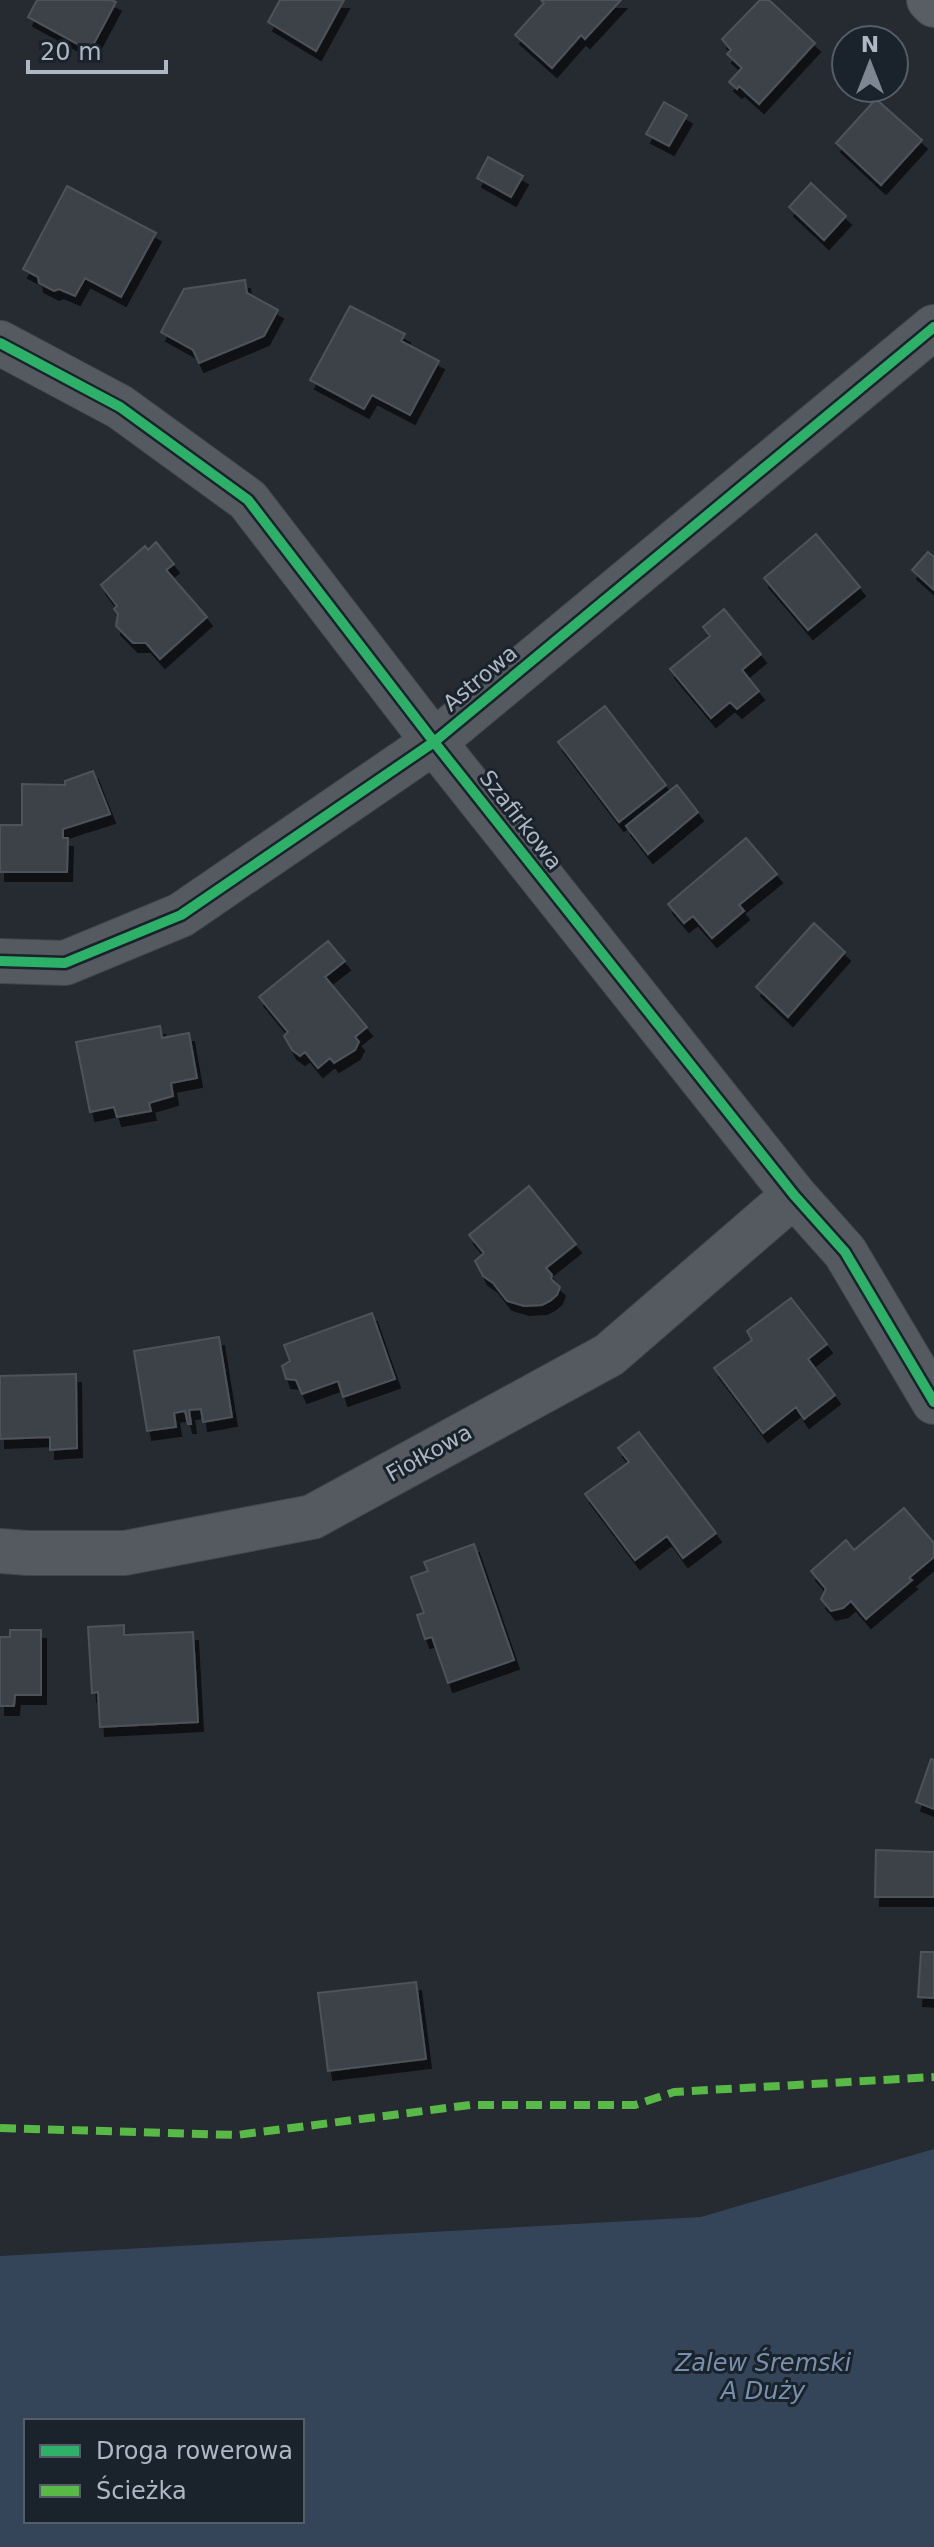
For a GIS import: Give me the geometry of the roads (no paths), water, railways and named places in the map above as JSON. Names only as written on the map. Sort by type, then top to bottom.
[{"type":"main road","points":[[929,0],[934,5]]},
{"type":"street","name":"Astrowa","points":[[0,961],[65,963],[181,915],[434,742],[934,327]]},
{"type":"street","name":"Szafirkowa","points":[[0,343],[120,407],[248,500],[434,742],[794,1195],[845,1252],[934,1402]]},
{"type":"street","name":"Fiołkowa","points":[[0,1551],[125,1553],[312,1517],[609,1355],[794,1195]]},
{"type":"water","name":"Zalew Śremski A Duży","points":[[934,2149],[934,2547],[0,2547],[0,2256],[701,2217]]}]
